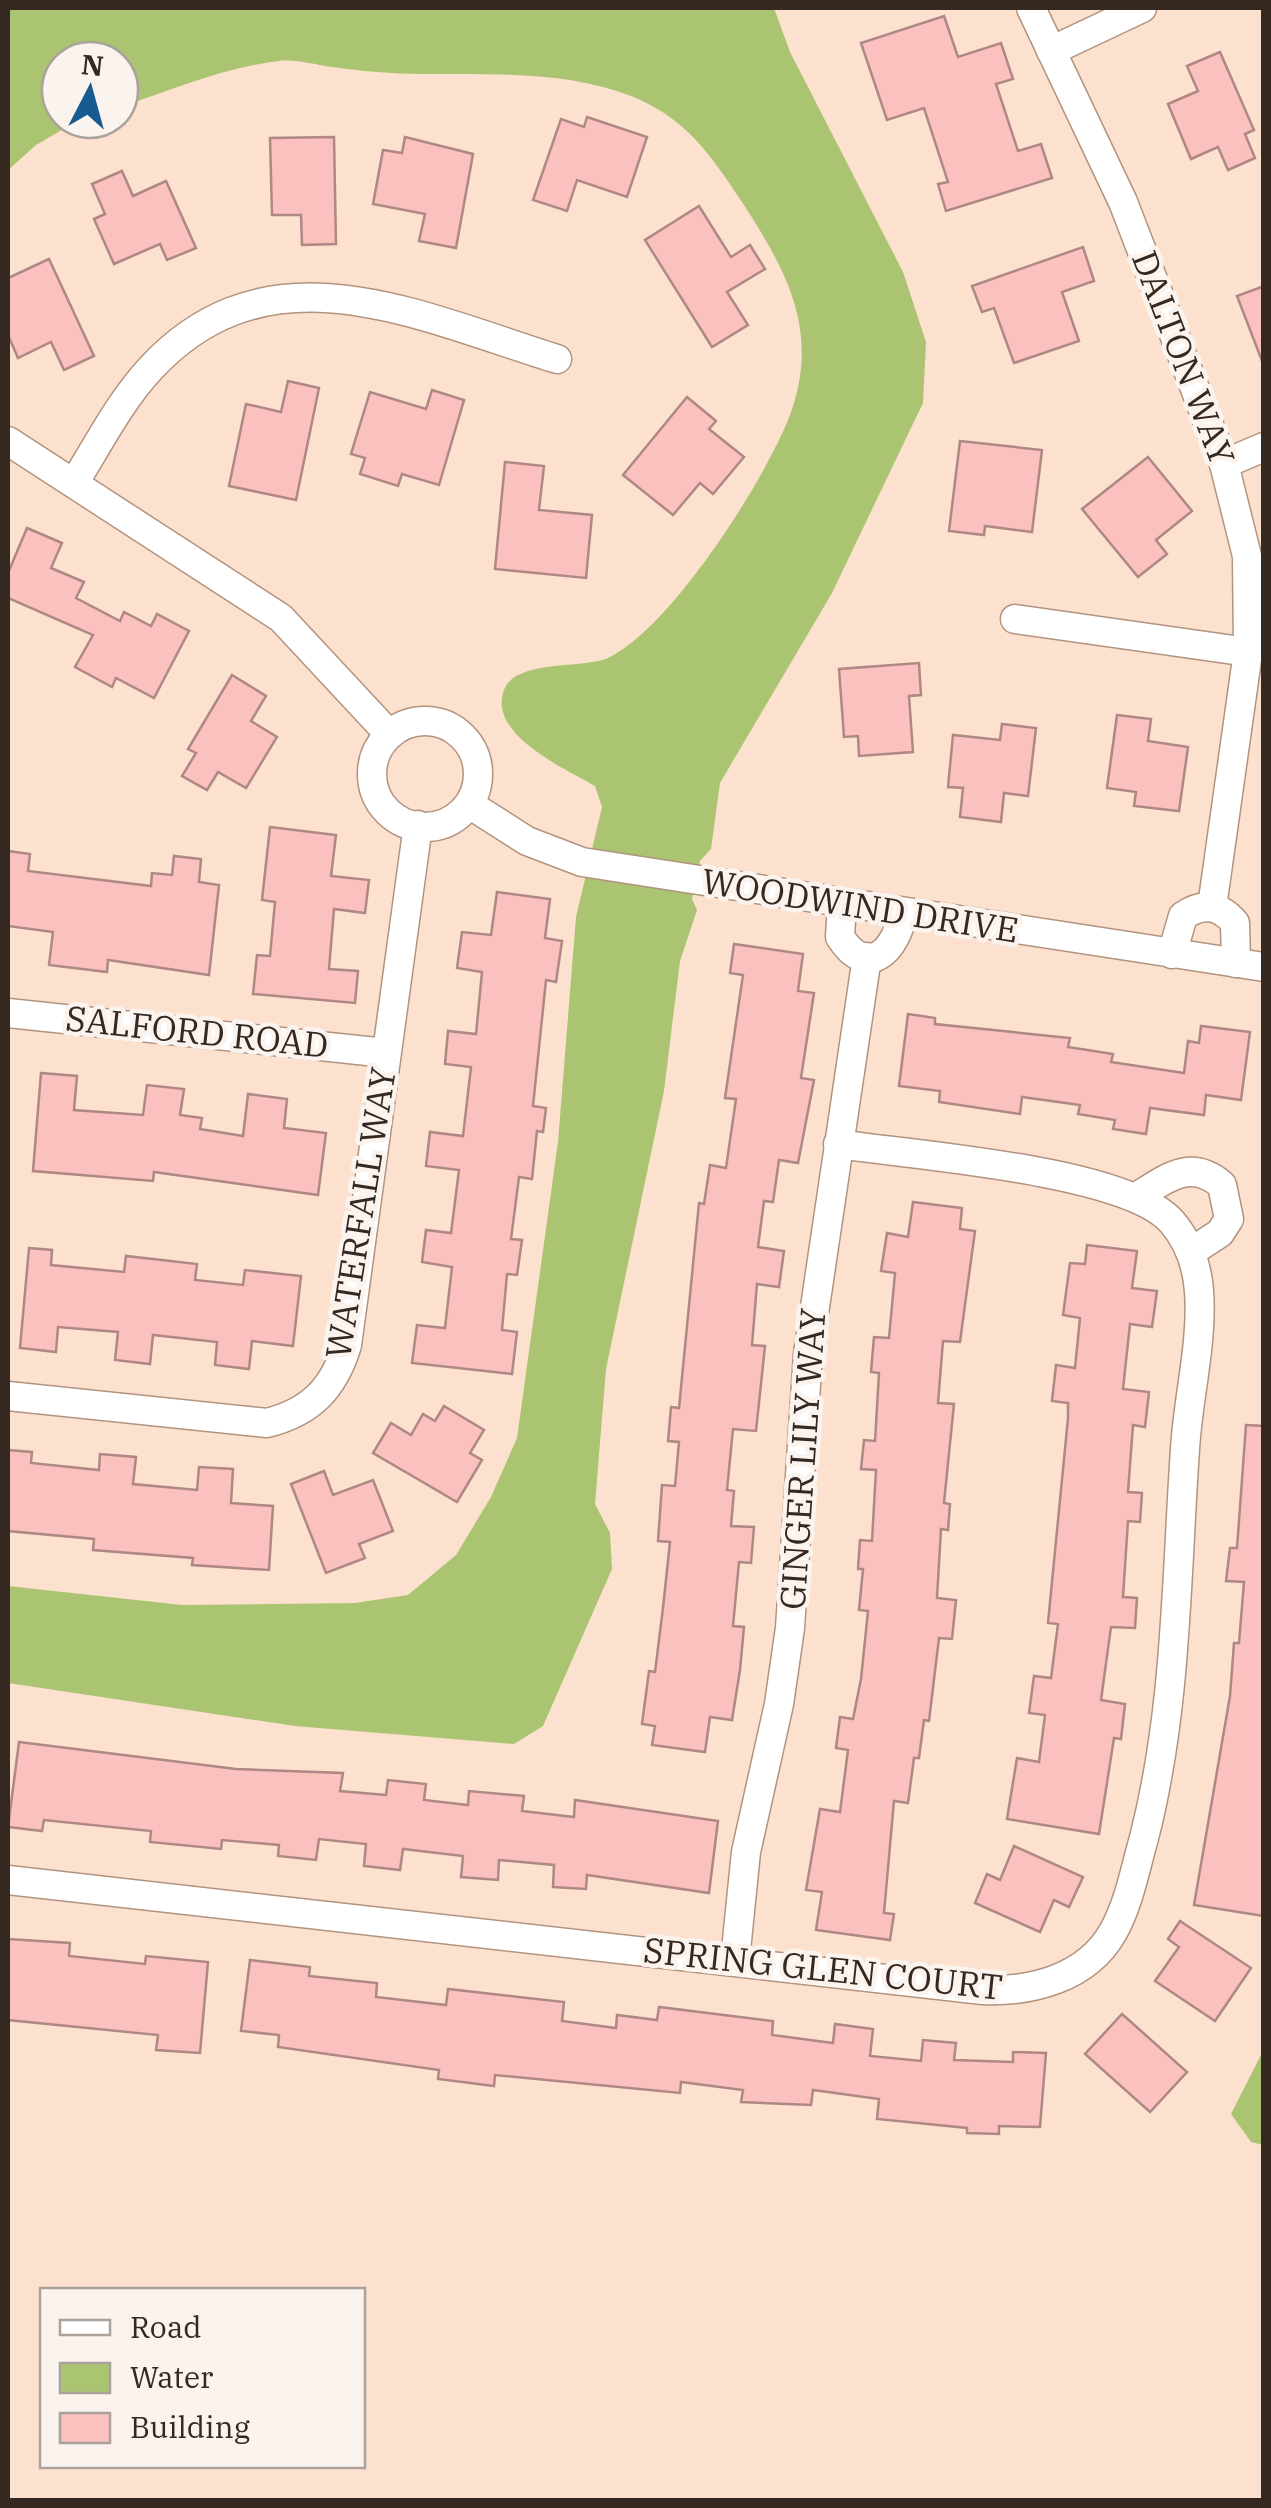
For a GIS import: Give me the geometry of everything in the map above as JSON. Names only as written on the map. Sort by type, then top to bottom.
[{"type":"street","name":"DALTON WAY","points":[[1031,8],[1110,170],[1224,464],[1247,556],[1248,652],[1212,907]]},
{"type":"street","points":[[1051,51],[1142,8]]},
{"type":"street","points":[[74,483],[126,401],[172,347],[202,325],[269,299],[306,295],[360,300],[557,359]]},
{"type":"street","points":[[8,441],[281,618],[390,734]]},
{"type":"street","points":[[1224,464],[1264,447]]},
{"type":"street","points":[[1015,620],[1248,652]]},
{"type":"street","points":[[425,720],[447,725],[474,752],[478,770],[469,804],[441,824],[418,825],[386,810],[373,784],[378,749],[390,734],[425,720]]},
{"type":"street","name":"WOODWIND DRIVE","points":[[469,804],[527,842],[582,862],[1250,965]]},
{"type":"street","name":"WATERFALL WAY","points":[[8,1396],[267,1423],[288,1418],[331,1384],[348,1345],[418,825]]},
{"type":"street","points":[[842,903],[840,937],[854,953],[867,957],[888,952],[894,946],[903,912]]},
{"type":"street","points":[[1172,954],[1183,916],[1196,908],[1212,907],[1235,923],[1250,965]]},
{"type":"street","name":"GINGER LILY WAY","points":[[735,1960],[746,1852],[790,1628],[808,1354],[867,957]]},
{"type":"street","name":"SALFORD ROAD","points":[[8,1014],[386,1052]]},
{"type":"street","name":"SPRING GLEN COURT","points":[[8,1880],[1008,1991],[1058,1979],[1079,1968],[1112,1933],[1147,1826],[1172,1684],[1187,1416],[1200,1310],[1191,1252],[1171,1221],[1138,1196],[1075,1179],[838,1144]]},
{"type":"street","points":[[1138,1196],[1186,1170],[1200,1170],[1222,1185],[1230,1208],[1226,1226],[1191,1252]]},
{"type":"water","points":[[8,8],[774,8],[790,52],[903,272],[926,342],[923,403],[832,593],[720,783],[711,849],[700,861],[692,899],[697,910],[680,961],[664,1091],[606,1369],[595,1504],[610,1533],[612,1569],[543,1726],[514,1744],[295,1726],[8,1683],[8,1586],[182,1605],[355,1603],[408,1595],[456,1555],[491,1497],[517,1438],[558,1142],[576,917],[602,807],[595,786],[549,760],[518,736],[507,722],[502,706],[504,690],[522,673],[608,658],[633,642],[659,617],[712,552],[758,480],[788,420],[802,360],[795,305],[759,228],[695,139],[650,105],[580,82],[527,76],[388,73],[285,61],[219,74],[140,100],[140,40],[40,40],[40,140],[45,140],[8,170]]},
{"type":"water","points":[[1263,2051],[1263,2145],[1251,2142],[1231,2114]]},
{"type":"building","points":[[944,16],[958,57],[1001,43],[1013,79],[996,84],[1018,151],[1041,144],[1052,178],[946,211],[938,184],[948,182],[924,108],[887,120],[861,43]]},
{"type":"building","points":[[1220,52],[1254,130],[1245,134],[1255,158],[1228,170],[1218,147],[1191,159],[1168,104],[1198,91],[1187,66]]},
{"type":"building","points":[[587,117],[647,137],[627,197],[577,180],[567,211],[533,200],[561,119],[584,127]]},
{"type":"building","points":[[334,137],[336,244],[302,245],[301,215],[272,215],[270,138]]},
{"type":"building","points":[[405,137],[473,154],[456,248],[419,241],[425,214],[373,204],[383,150],[402,153]]},
{"type":"building","points":[[122,171],[133,196],[166,181],[196,248],[167,260],[160,244],[114,264],[94,219],[105,214],[92,184]]},
{"type":"building","points":[[699,206],[731,257],[750,245],[765,269],[727,292],[748,325],[712,347],[645,240]]},
{"type":"building","points":[[1083,247],[1094,281],[1062,292],[1079,341],[1014,363],[994,308],[982,312],[972,286]]},
{"type":"building","points":[[49,259],[94,356],[64,370],[51,342],[18,358],[8,335],[8,278]]},
{"type":"building","points":[[1264,286],[1264,361],[1262,361],[1237,296]]},
{"type":"building","points":[[288,381],[319,388],[296,500],[229,486],[246,404],[281,412]]},
{"type":"building","points":[[432,390],[464,400],[439,485],[402,474],[398,486],[360,474],[365,458],[351,454],[370,392],[426,409]]},
{"type":"building","points":[[687,397],[716,421],[709,429],[744,457],[713,494],[700,483],[673,515],[623,475]]},
{"type":"building","points":[[960,441],[1042,450],[1032,532],[985,526],[984,535],[949,531]]},
{"type":"building","points":[[1148,457],[1192,511],[1156,540],[1167,554],[1138,577],[1082,509]]},
{"type":"building","points":[[505,462],[544,466],[539,510],[592,515],[586,578],[495,569]]},
{"type":"building","points":[[27,528],[62,543],[51,568],[84,582],[76,598],[120,621],[124,612],[151,626],[157,614],[189,631],[154,698],[116,678],[112,687],[75,667],[93,635],[8,598],[8,573]]},
{"type":"building","points":[[919,663],[921,695],[909,696],[913,752],[859,756],[858,736],[844,737],[839,669]]},
{"type":"building","points":[[232,675],[266,696],[251,721],[277,737],[246,788],[218,772],[207,790],[182,776],[196,753],[188,749]]},
{"type":"building","points":[[1117,715],[1151,719],[1148,741],[1188,747],[1179,811],[1134,806],[1136,792],[1107,788]]},
{"type":"building","points":[[1002,724],[1036,728],[1028,796],[1004,793],[1001,822],[960,817],[963,788],[948,787],[953,735],[1000,740]]},
{"type":"building","points":[[270,827],[336,835],[331,876],[369,880],[365,913],[334,909],[329,969],[358,971],[355,1003],[253,994],[257,955],[270,956],[275,902],[262,900]]},
{"type":"building","points":[[8,851],[30,854],[28,871],[151,886],[152,873],[172,875],[174,856],[201,859],[199,882],[219,885],[209,975],[108,960],[107,972],[49,965],[53,932],[8,926]]},
{"type":"building","points":[[497,892],[550,899],[545,938],[562,941],[556,982],[546,980],[533,1106],[546,1108],[543,1132],[537,1131],[532,1179],[519,1177],[511,1239],[522,1240],[517,1275],[507,1274],[502,1330],[517,1332],[512,1374],[412,1363],[417,1325],[445,1328],[452,1267],[422,1262],[426,1230],[451,1233],[459,1170],[426,1166],[430,1132],[463,1136],[471,1067],[445,1064],[448,1031],[476,1034],[482,972],[457,968],[462,932],[491,935]]},
{"type":"building","points":[[734,944],[803,954],[798,991],[814,993],[801,1078],[814,1080],[798,1163],[779,1160],[773,1202],[764,1201],[758,1247],[784,1251],[779,1287],[757,1284],[752,1345],[765,1346],[756,1431],[733,1429],[727,1490],[734,1491],[731,1526],[754,1527],[751,1563],[739,1562],[733,1626],[744,1627],[740,1670],[732,1720],[710,1717],[705,1752],[652,1745],[655,1726],[642,1724],[649,1671],[655,1672],[663,1608],[670,1542],[658,1541],[662,1485],[675,1486],[679,1442],[668,1441],[671,1407],[679,1408],[699,1203],[704,1204],[710,1165],[726,1168],[736,1099],[725,1098],[743,975],[730,973]]},
{"type":"building","points":[[908,1014],[935,1018],[935,1024],[1070,1038],[1068,1047],[1113,1054],[1111,1062],[1184,1073],[1188,1041],[1199,1043],[1201,1026],[1250,1032],[1241,1100],[1206,1095],[1204,1115],[1150,1108],[1146,1134],[1113,1129],[1115,1120],[1078,1114],[1080,1105],[1022,1097],[1020,1114],[939,1102],[940,1091],[899,1086]]},
{"type":"building","points":[[41,1073],[77,1076],[74,1110],[143,1115],[147,1085],[184,1089],[180,1115],[202,1118],[200,1129],[243,1136],[248,1094],[287,1099],[284,1128],[326,1133],[318,1195],[154,1172],[153,1181],[33,1171]]},
{"type":"building","points":[[913,1202],[962,1208],[960,1229],[975,1231],[960,1342],[943,1341],[938,1403],[954,1404],[944,1503],[950,1504],[948,1530],[941,1529],[937,1598],[956,1600],[952,1639],[939,1638],[929,1721],[924,1720],[919,1758],[914,1758],[908,1803],[894,1801],[884,1913],[894,1914],[890,1940],[816,1930],[822,1892],[806,1890],[820,1809],[840,1812],[848,1750],[836,1748],[840,1717],[853,1719],[861,1679],[868,1611],[859,1610],[863,1569],[858,1569],[860,1540],[872,1541],[876,1470],[861,1469],[864,1440],[875,1441],[879,1373],[871,1372],[874,1337],[889,1338],[895,1273],[881,1271],[887,1233],[908,1237]]},
{"type":"building","points":[[1087,1245],[1137,1251],[1132,1288],[1157,1291],[1152,1327],[1130,1324],[1123,1389],[1149,1392],[1145,1427],[1133,1425],[1128,1492],[1142,1493],[1140,1522],[1128,1521],[1123,1597],[1137,1598],[1135,1628],[1111,1627],[1101,1700],[1125,1704],[1121,1739],[1114,1738],[1099,1834],[1007,1819],[1017,1758],[1039,1762],[1045,1715],[1029,1713],[1034,1676],[1051,1678],[1058,1624],[1048,1623],[1068,1418],[1068,1403],[1052,1401],[1056,1365],[1075,1368],[1080,1318],[1063,1315],[1070,1263],[1085,1264]]},
{"type":"building","points":[[29,1248],[52,1250],[51,1265],[124,1272],[126,1256],[197,1264],[195,1280],[243,1285],[245,1270],[301,1276],[293,1346],[252,1341],[249,1369],[215,1365],[217,1342],[153,1335],[150,1364],[115,1360],[118,1332],[58,1327],[56,1352],[20,1348]]},
{"type":"building","points":[[444,1406],[484,1430],[470,1453],[482,1460],[457,1502],[373,1453],[391,1423],[411,1435],[423,1414],[435,1421]]},
{"type":"building","points":[[1246,1425],[1264,1426],[1264,1916],[1194,1905],[1230,1696],[1234,1643],[1239,1643],[1244,1582],[1226,1581],[1230,1548],[1237,1548]]},
{"type":"building","points":[[8,1450],[32,1452],[31,1463],[99,1470],[100,1454],[136,1457],[133,1484],[197,1490],[199,1467],[233,1469],[231,1503],[273,1506],[269,1570],[192,1565],[193,1558],[93,1550],[94,1539],[8,1531]]},
{"type":"building","points":[[324,1471],[333,1495],[373,1480],[393,1531],[359,1544],[365,1558],[326,1573],[291,1484]]},
{"type":"building","points":[[19,1742],[236,1769],[343,1773],[340,1791],[386,1795],[388,1780],[426,1784],[424,1800],[468,1805],[469,1791],[524,1796],[522,1811],[574,1817],[575,1800],[718,1821],[709,1893],[587,1875],[586,1889],[553,1887],[554,1865],[499,1860],[498,1880],[461,1877],[463,1856],[403,1849],[400,1870],[364,1866],[366,1844],[319,1839],[316,1860],[278,1856],[279,1845],[222,1840],[221,1849],[150,1842],[151,1831],[44,1820],[42,1831],[8,1827]]},
{"type":"building","points":[[1014,1846],[1083,1877],[1069,1907],[1054,1900],[1040,1932],[975,1903],[987,1874],[1000,1880]]},
{"type":"building","points":[[1180,1921],[1251,1968],[1215,2021],[1155,1981],[1179,1947],[1168,1939]]},
{"type":"building","points":[[8,1939],[70,1943],[69,1956],[145,1964],[146,1956],[208,1962],[200,2053],[156,2050],[158,2035],[8,2020]]},
{"type":"building","points":[[250,1960],[310,1967],[309,1976],[377,1983],[376,1997],[446,2005],[448,1989],[564,2002],[562,2021],[616,2028],[617,2015],[657,2020],[659,2007],[773,2021],[772,2035],[833,2043],[835,2024],[873,2029],[870,2056],[921,2061],[923,2040],[956,2043],[954,2060],[1013,2062],[1013,2052],[1046,2053],[1040,2127],[999,2126],[999,2134],[967,2133],[967,2128],[877,2119],[879,2099],[813,2090],[811,2105],[741,2102],[743,2090],[681,2082],[680,2093],[495,2075],[494,2086],[438,2079],[439,2070],[278,2047],[279,2035],[241,2031]]},
{"type":"building","points":[[1122,2014],[1187,2072],[1150,2112],[1085,2054]]}]
